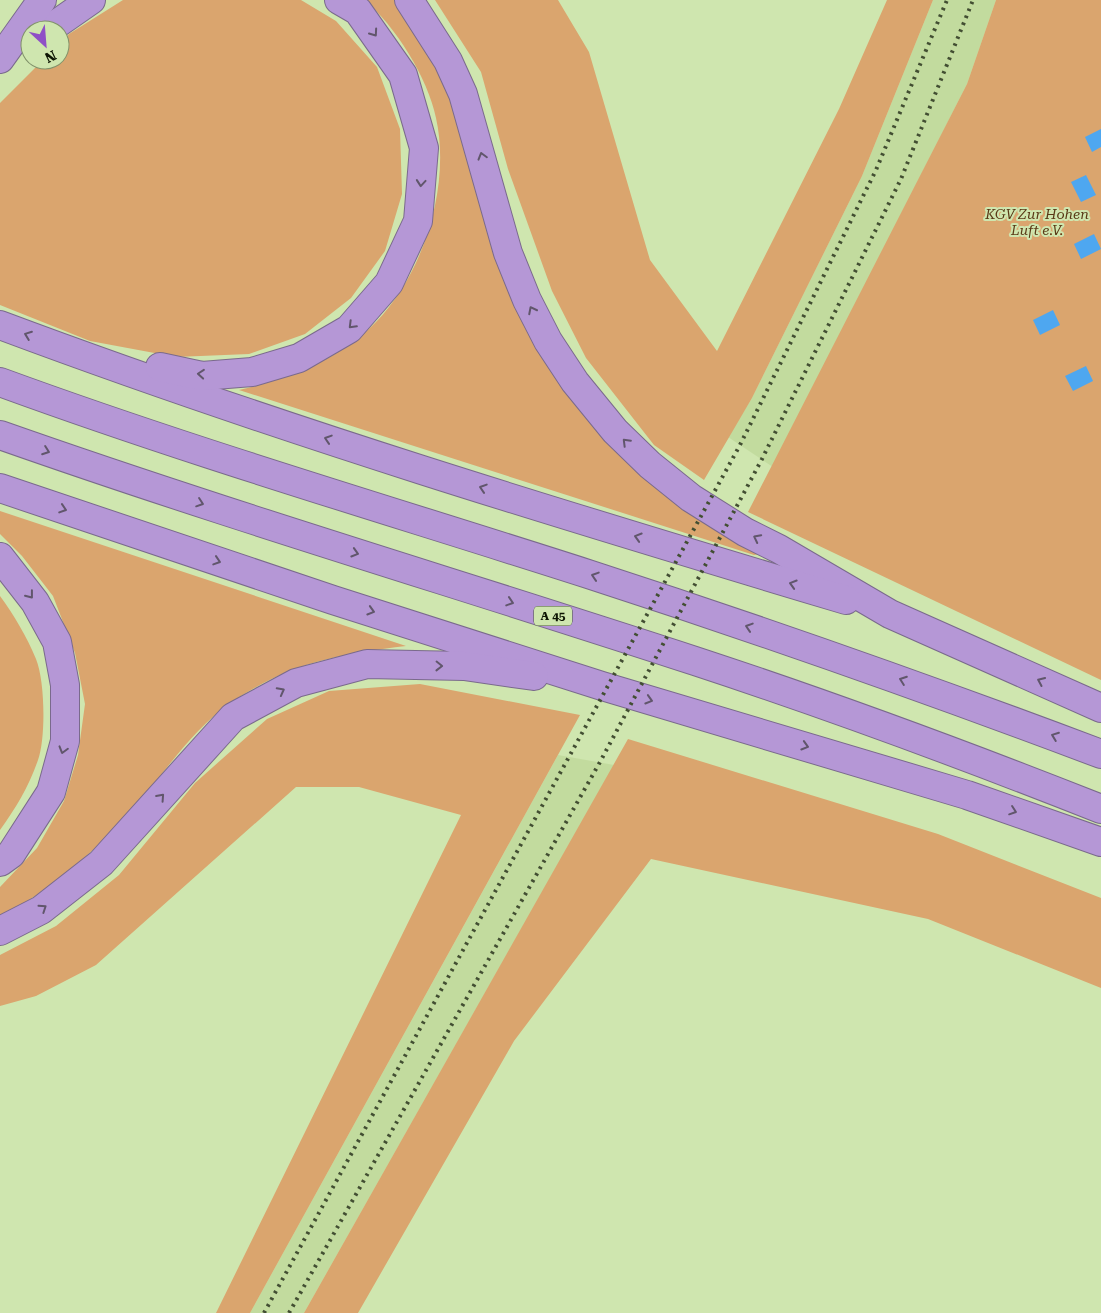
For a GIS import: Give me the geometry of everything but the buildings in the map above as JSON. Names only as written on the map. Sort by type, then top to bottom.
[{"type":"highway","points":[[0,58],[42,0]]},
{"type":"highway","points":[[62,20],[91,0]]},
{"type":"highway","points":[[56,346],[202,376],[252,372],[299,358],[349,329],[389,283],[418,221],[424,148],[403,75],[358,11],[340,0]]},
{"type":"highway","points":[[409,0],[448,61],[463,94],[508,253],[531,308],[548,341],[575,382],[615,431],[650,465],[691,498],[745,532],[779,549],[890,614],[1101,708]]},
{"type":"highway","points":[[0,69],[20,53]]},
{"type":"highway","points":[[0,325],[262,418],[620,532],[890,614]]},
{"type":"highway","points":[[0,382],[174,442],[587,574],[854,662],[1101,754]]},
{"type":"highway","name":"A 45","points":[[0,435],[276,529],[696,661],[921,739],[1101,809]]},
{"type":"highway","points":[[0,488],[333,600],[483,646],[602,686],[967,795],[1101,842]]},
{"type":"highway","points":[[0,557],[35,602],[57,642],[65,685],[66,741],[51,792],[11,854],[0,862]]},
{"type":"highway","points":[[0,931],[41,910],[101,863],[233,717],[296,683],[367,664],[464,666],[602,686]]},
{"type":"shaded area","points":[[933,0],[996,0],[967,84],[773,467],[728,437],[752,398],[862,176]]},
{"type":"shaded area","points":[[558,755],[614,765],[304,1313],[250,1313]]},
{"type":"green space","points":[[123,0],[301,0],[336,21],[377,67],[400,129],[402,194],[385,251],[351,298],[305,334],[249,354],[176,357],[90,341],[0,305],[0,103],[33,70],[70,70],[70,33]]},
{"type":"green space","points":[[364,0],[397,0],[433,57],[456,109],[539,350],[577,407],[623,455],[760,554],[754,555],[239,390],[276,380],[312,366],[330,357],[362,335],[393,302],[408,279],[430,227],[440,171],[440,144],[432,102],[409,53],[387,23]]},
{"type":"green space","points":[[435,0],[558,0],[589,52],[650,260],[717,351],[839,109],[887,0],[933,0],[862,176],[752,398],[704,480],[654,445],[586,358],[552,291],[508,169],[481,72]]},
{"type":"green space","name":"KGV Zur Hohen Luft e.V.","points":[[996,0],[1101,0],[1101,680],[748,512],[967,84]]},
{"type":"green space","points":[[0,511],[406,646],[315,662],[274,678],[232,702],[197,732],[132,810],[81,861],[23,904],[0,917],[0,887],[37,848],[64,801],[78,755],[85,704],[75,653],[53,596],[22,556],[0,534]]},
{"type":"green space","points":[[0,596],[20,626],[36,659],[43,695],[43,724],[41,750],[31,779],[0,830]]},
{"type":"green space","points":[[420,684],[580,715],[250,1313],[216,1313],[461,815],[359,787],[296,787],[96,965],[36,996],[0,1006],[0,955],[56,926],[119,875],[195,783],[267,719],[329,691]]},
{"type":"green space","points":[[628,739],[938,834],[1101,898],[1101,988],[928,919],[651,859],[514,1041],[358,1313],[304,1313]]},
{"type":"railway","points":[[264,1313],[740,445],[876,170],[947,0]]},
{"type":"railway","points":[[289,1313],[600,762],[762,459],[901,179],[973,0]]}]
